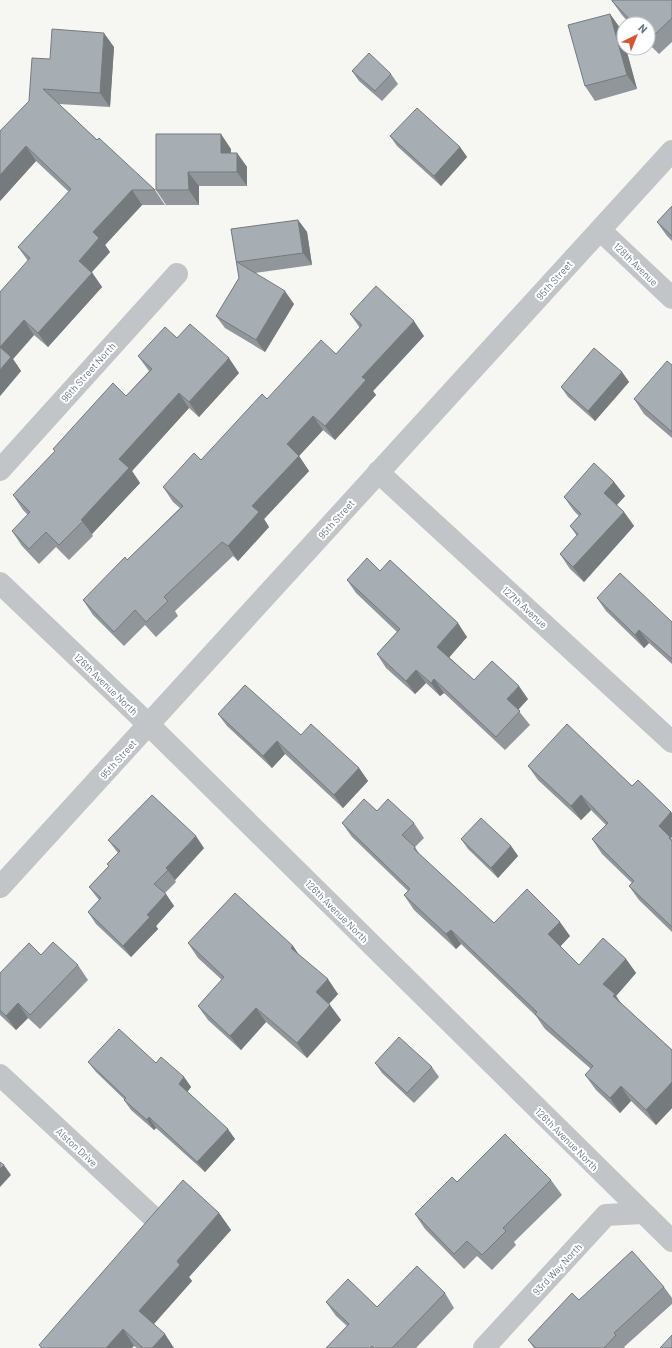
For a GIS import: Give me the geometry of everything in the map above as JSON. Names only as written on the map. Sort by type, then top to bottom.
[{"type":"street","name":"95th Street","points":[[0,887],[672,151]]},
{"type":"street","name":"128th Avenue","points":[[600,230],[672,298]]},
{"type":"street","name":"96th Street North","points":[[0,470],[177,274]]},
{"type":"street","name":"127th Avenue","points":[[378,472],[672,742]]},
{"type":"street","name":"126th Avenue North","points":[[0,583],[149,725],[672,1241]]},
{"type":"street","name":"Alston Drive","points":[[0,1075],[154,1218]]},
{"type":"street","name":"93rd Way North","points":[[484,1348],[606,1215],[642,1212]]},
{"type":"building","points":[[672,0],[672,18],[656,33],[656,16],[626,16],[612,1]]},
{"type":"building","points":[[610,14],[616,36],[616,56],[622,56],[627,75],[585,86],[568,25]]},
{"type":"building","points":[[52,29],[104,33],[100,93],[43,89],[97,140],[99,138],[155,190],[132,190],[93,232],[99,238],[79,261],[92,273],[38,333],[24,320],[0,347],[0,292],[30,258],[18,247],[71,189],[26,146],[0,175],[0,131],[29,101],[32,58],[50,59]]},
{"type":"building","points":[[369,53],[391,74],[375,91],[352,71]]},
{"type":"building","points":[[417,108],[460,147],[434,176],[390,136]]},
{"type":"building","points":[[156,134],[221,134],[221,153],[237,153],[237,172],[188,172],[189,190],[156,190]]},
{"type":"building","points":[[672,206],[672,236],[657,222]]},
{"type":"building","points":[[298,220],[303,253],[237,262],[285,291],[256,340],[216,316],[239,278],[231,229]]},
{"type":"building","points":[[376,286],[414,321],[362,377],[366,380],[325,426],[313,416],[287,444],[299,456],[252,506],[259,512],[228,546],[222,542],[164,597],[168,601],[146,622],[135,610],[114,632],[83,600],[125,557],[127,560],[183,506],[163,487],[194,453],[201,460],[262,394],[267,399],[321,340],[336,354],[362,325],[350,314]]},
{"type":"building","points":[[190,324],[229,358],[189,402],[179,393],[119,459],[129,468],[81,520],[83,521],[59,545],[46,532],[29,549],[12,531],[30,512],[13,495],[55,451],[53,449],[113,383],[126,396],[152,369],[138,356],[165,327],[177,338]]},
{"type":"building","points":[[0,347],[11,357],[0,370]]},
{"type":"building","points":[[594,348],[622,372],[588,411],[561,387]]},
{"type":"building","points":[[667,361],[672,365],[672,432],[634,399]]},
{"type":"building","points":[[594,463],[614,482],[604,493],[624,512],[573,567],[560,554],[578,534],[570,526],[581,514],[564,497]]},
{"type":"building","points":[[367,558],[380,571],[390,560],[458,623],[437,647],[474,680],[492,661],[519,686],[507,699],[520,711],[496,737],[434,679],[431,683],[416,670],[406,681],[377,654],[400,629],[347,580]]},
{"type":"building","points":[[620,573],[672,622],[672,659],[639,630],[635,635],[597,598]]},
{"type":"building","points":[[245,685],[301,735],[311,724],[359,768],[334,795],[277,741],[263,756],[218,714]]},
{"type":"building","points":[[567,724],[632,786],[638,780],[671,812],[659,826],[672,841],[672,927],[629,886],[634,881],[592,839],[608,823],[581,795],[571,806],[528,766]]},
{"type":"building","points":[[152,795],[196,836],[166,868],[168,870],[154,884],[166,894],[147,915],[150,917],[123,946],[88,912],[101,898],[89,887],[109,866],[107,864],[120,851],[108,840]]},
{"type":"building","points":[[364,799],[377,811],[388,799],[414,823],[402,835],[415,847],[414,849],[494,923],[527,889],[560,922],[548,934],[579,965],[603,938],[626,959],[603,984],[615,994],[613,996],[672,1050],[672,1082],[646,1110],[621,1086],[610,1098],[585,1075],[593,1066],[535,1014],[537,1012],[451,930],[446,934],[404,895],[410,889],[342,823]]},
{"type":"building","points":[[481,818],[511,846],[491,868],[461,839]]},
{"type":"building","points":[[235,893],[293,946],[291,948],[328,979],[316,992],[330,1005],[297,1043],[256,1008],[230,1036],[198,1006],[224,977],[188,943]]},
{"type":"building","points":[[53,942],[78,965],[30,1015],[18,1003],[6,1016],[0,1010],[0,973],[29,943],[41,955]]},
{"type":"building","points":[[119,1029],[156,1063],[161,1057],[184,1077],[179,1084],[228,1129],[197,1162],[149,1117],[147,1120],[124,1100],[126,1098],[88,1062]]},
{"type":"building","points":[[399,1037],[432,1067],[407,1093],[375,1063]]},
{"type":"building","points":[[505,1134],[551,1180],[503,1228],[506,1231],[482,1255],[467,1241],[454,1254],[415,1214],[452,1177],[457,1182]]},
{"type":"building","points":[[0,1162],[4,1165],[0,1169]]},
{"type":"building","points":[[183,1180],[219,1213],[177,1261],[180,1265],[139,1311],[165,1334],[152,1348],[143,1348],[123,1329],[106,1348],[42,1348],[39,1345]]},
{"type":"building","points":[[632,1251],[664,1287],[614,1333],[616,1335],[604,1348],[536,1348],[528,1340],[572,1293],[579,1300]]},
{"type":"building","points":[[417,1266],[445,1293],[392,1348],[374,1348],[372,1346],[370,1348],[326,1348],[349,1324],[326,1302],[348,1279],[377,1307]]},
{"type":"building","points":[[672,1335],[672,1348],[660,1348]]}]
